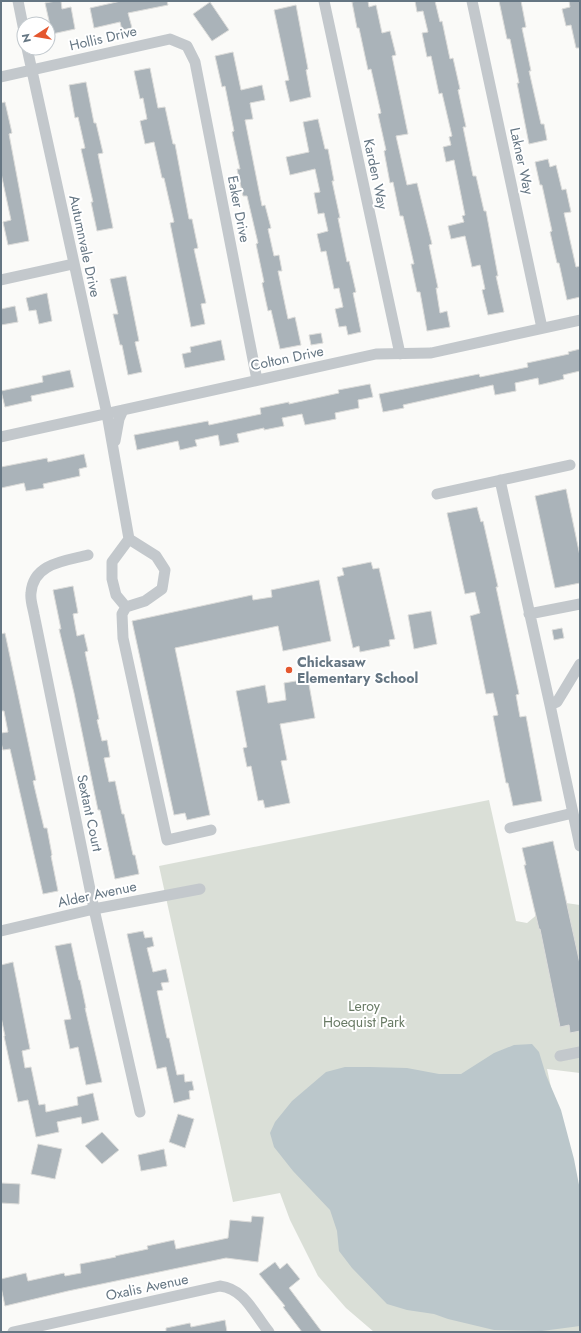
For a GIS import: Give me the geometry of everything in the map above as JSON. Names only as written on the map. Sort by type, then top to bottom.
[{"type":"street","points":[[18,1],[21,16]]},
{"type":"street","name":"Karden Way","points":[[324,1],[400,354]]},
{"type":"street","name":"Lakner Way","points":[[472,1],[542,328]]},
{"type":"street","name":"Hollis Drive","points":[[1,77],[170,39],[187,46]]},
{"type":"street","name":"Eaker Drive","points":[[187,46],[195,62],[256,380]]},
{"type":"street","name":"Autumnvale Drive","points":[[30,56],[73,264],[107,414],[130,540]]},
{"type":"street","points":[[1,280],[73,264]]},
{"type":"street","name":"Colton Drive","points":[[1,437],[376,354],[431,353],[580,320]]},
{"type":"street","name":"Autumnvale Drive","points":[[114,449],[115,432],[123,410]]},
{"type":"street","points":[[437,494],[570,465]]},
{"type":"street","points":[[500,480],[580,846]]},
{"type":"street","points":[[126,606],[116,596],[112,579],[112,562],[130,540],[156,556],[165,570],[162,589],[145,601],[126,606],[122,614],[123,638],[167,840],[211,830]]},
{"type":"street","name":"Sextant Court","points":[[88,555],[60,562],[44,568],[33,579],[31,594],[94,909],[140,1112]]},
{"type":"street","points":[[529,614],[580,604]]},
{"type":"street","points":[[550,706],[557,702],[580,664]]},
{"type":"street","points":[[510,828],[573,813]]},
{"type":"street","name":"Alder Avenue","points":[[1,931],[94,909],[200,889]]},
{"type":"street","points":[[560,1056],[580,1052]]},
{"type":"street","name":"Oxalis Avenue","points":[[13,1332],[220,1286],[229,1287],[237,1291],[244,1298],[268,1332]]},
{"type":"green space","name":"Leroy Hoequist Park","points":[[489,800],[516,921],[527,923],[545,908],[566,903],[580,905],[580,1073],[547,1069],[580,1219],[580,1332],[374,1332],[346,1308],[318,1276],[290,1220],[280,1193],[233,1202],[159,866]]},
{"type":"shaded area","points":[[532,1044],[539,1052],[546,1075],[561,1110],[574,1159],[580,1190],[580,1326],[542,1331],[494,1330],[448,1319],[434,1314],[407,1310],[387,1304],[352,1268],[339,1251],[337,1231],[330,1210],[293,1171],[274,1147],[270,1133],[275,1122],[292,1101],[326,1072],[345,1067],[370,1067],[407,1068],[439,1074],[461,1074],[494,1053],[514,1045]]},
{"type":"building","points":[[61,1],[62,9],[71,7],[75,29],[56,33],[56,16],[48,16],[45,3]]},
{"type":"building","points":[[121,1],[167,1],[168,5],[128,13],[132,28],[122,30],[120,22],[94,28],[90,8]]},
{"type":"building","points":[[368,1],[369,7],[376,5],[382,33],[390,31],[396,55],[392,56],[408,134],[396,136],[407,185],[417,183],[432,244],[429,245],[438,288],[436,288],[440,313],[447,311],[450,327],[427,331],[420,292],[417,292],[411,264],[414,264],[403,216],[400,216],[393,182],[390,183],[384,151],[386,150],[378,114],[381,113],[371,69],[368,70],[359,28],[357,28],[352,2]]},
{"type":"building","points":[[415,1],[435,1],[440,22],[442,21],[450,59],[453,58],[466,127],[463,127],[473,176],[476,176],[484,211],[486,211],[498,276],[496,276],[504,312],[488,315],[482,290],[485,289],[480,265],[472,267],[465,236],[451,239],[448,226],[464,222],[462,216],[465,215],[454,160],[446,162],[443,147],[451,145],[449,137],[452,136],[442,93],[439,94],[431,56],[427,57],[422,33],[428,32],[423,11],[417,12]]},
{"type":"building","points":[[499,1],[521,1],[526,27],[522,28],[531,71],[529,71],[541,124],[544,124],[547,140],[529,144],[510,39],[507,39]]},
{"type":"building","points":[[569,1],[580,1],[580,48],[576,48],[571,25],[566,26],[562,9],[570,7]]},
{"type":"building","points":[[210,2],[229,30],[212,41],[193,14]]},
{"type":"building","points":[[296,5],[308,69],[306,70],[311,97],[290,102],[285,81],[289,80],[274,10]]},
{"type":"building","points":[[233,52],[241,90],[262,85],[265,100],[250,103],[253,119],[245,120],[262,206],[265,205],[271,228],[268,229],[274,256],[279,255],[282,271],[278,271],[288,319],[295,317],[301,345],[280,349],[271,310],[268,311],[256,244],[258,243],[247,196],[243,196],[237,169],[240,169],[232,132],[234,131],[225,86],[222,87],[215,56]]},
{"type":"building","points":[[150,68],[158,108],[165,107],[173,144],[175,144],[189,219],[192,219],[198,248],[194,249],[206,303],[201,304],[205,324],[191,327],[170,223],[174,222],[164,178],[162,178],[154,142],[145,144],[140,121],[147,119],[143,98],[140,99],[134,71]]},
{"type":"building","points":[[86,82],[94,123],[96,123],[103,153],[98,154],[113,228],[97,231],[91,202],[93,202],[81,149],[85,148],[78,117],[75,118],[69,85]]},
{"type":"building","points":[[5,102],[12,133],[9,134],[29,241],[8,245],[3,222],[11,220],[1,173],[1,103]]},
{"type":"building","points":[[318,119],[325,149],[328,149],[334,181],[332,181],[340,218],[338,218],[347,262],[349,261],[356,292],[353,293],[361,332],[348,335],[346,326],[339,327],[335,309],[343,307],[339,288],[334,289],[326,251],[321,252],[317,234],[328,231],[324,213],[318,214],[314,193],[320,192],[315,169],[290,175],[286,157],[309,152],[303,122]]},
{"type":"building","points":[[548,159],[550,167],[556,165],[562,190],[566,189],[571,212],[564,213],[576,267],[580,266],[580,297],[567,300],[559,263],[557,263],[550,232],[552,231],[542,185],[540,185],[535,162]]},
{"type":"building","points":[[126,276],[139,341],[135,342],[142,372],[128,375],[122,345],[120,345],[113,314],[118,314],[110,279]]},
{"type":"building","points":[[47,293],[52,321],[39,324],[36,310],[29,311],[26,298]]},
{"type":"building","points":[[15,306],[18,322],[1,325],[1,309]]},
{"type":"building","points":[[321,333],[323,343],[311,345],[309,335]]},
{"type":"building","points":[[221,340],[225,360],[185,368],[182,354],[191,352],[190,347]]},
{"type":"building","points":[[580,349],[580,371],[563,375],[564,379],[539,385],[538,378],[515,383],[516,391],[495,395],[493,385],[403,405],[404,408],[383,412],[379,394],[479,374],[480,377],[528,367],[527,363],[569,354],[568,352]]},
{"type":"building","points":[[70,370],[74,387],[31,396],[32,401],[5,407],[1,391],[43,382],[42,376]]},
{"type":"building","points":[[370,384],[373,397],[358,400],[359,408],[335,413],[336,419],[305,425],[302,414],[282,418],[284,426],[264,430],[264,428],[237,434],[239,442],[220,446],[218,435],[195,440],[197,446],[180,450],[178,441],[137,450],[134,435],[208,421],[209,425],[261,414],[260,408],[289,402],[289,404],[339,393],[338,390]]},
{"type":"building","points":[[84,454],[87,467],[79,469],[80,476],[43,484],[44,488],[26,491],[24,483],[1,488],[1,467],[47,458],[48,462]]},
{"type":"building","points":[[566,489],[580,556],[580,583],[555,588],[535,496]]},
{"type":"building","points":[[477,507],[481,522],[483,521],[498,587],[496,587],[519,694],[516,695],[520,717],[526,716],[542,801],[513,806],[508,783],[506,783],[493,716],[498,715],[493,693],[486,694],[470,616],[480,613],[475,592],[465,594],[447,513]]},
{"type":"building","points":[[371,562],[373,569],[379,568],[395,639],[389,640],[390,646],[360,652],[359,646],[353,648],[337,577],[344,575],[342,568]]},
{"type":"building","points":[[319,580],[331,641],[283,651],[278,626],[175,648],[210,815],[187,820],[185,813],[174,815],[132,621],[252,595],[253,600],[272,597],[271,590]]},
{"type":"building","points":[[73,586],[78,613],[73,614],[77,636],[84,634],[88,651],[85,652],[99,719],[97,720],[102,741],[107,740],[110,757],[104,758],[109,782],[115,781],[122,814],[124,814],[133,855],[135,855],[139,874],[115,879],[100,810],[98,810],[59,629],[61,629],[53,590]]},
{"type":"building","points":[[431,611],[437,644],[414,649],[408,615]]},
{"type":"building","points":[[562,628],[564,638],[554,640],[552,630]]},
{"type":"building","points":[[5,633],[36,780],[33,781],[44,828],[47,828],[58,891],[43,894],[10,749],[3,750],[1,743],[1,733],[8,732],[4,711],[1,711],[1,634]]},
{"type":"building","points":[[308,679],[315,718],[280,724],[287,760],[281,761],[290,803],[265,808],[263,800],[258,801],[251,766],[247,767],[243,748],[247,747],[236,691],[265,685],[268,703],[286,700],[284,683]]},
{"type":"building","points":[[553,841],[580,964],[580,1031],[570,1033],[569,1025],[560,1027],[540,929],[524,865],[526,865],[522,848]]},
{"type":"building","points":[[143,931],[145,938],[152,937],[154,946],[147,948],[153,972],[166,969],[169,982],[161,983],[163,990],[157,991],[177,1075],[184,1074],[185,1082],[192,1081],[194,1090],[189,1091],[190,1099],[174,1103],[166,1067],[157,1069],[127,934]]},
{"type":"building","points":[[71,943],[102,1082],[86,1085],[78,1047],[70,1049],[64,1020],[71,1019],[55,946]]},
{"type":"building","points":[[13,962],[30,1049],[22,1051],[25,1068],[31,1067],[39,1105],[45,1104],[46,1112],[78,1105],[77,1097],[93,1093],[99,1120],[82,1124],[81,1117],[57,1122],[59,1132],[36,1137],[28,1100],[18,1102],[1,1017],[1,965]]},
{"type":"building","points":[[178,1114],[194,1119],[185,1148],[169,1142]]},
{"type":"building","points":[[102,1132],[119,1150],[102,1164],[85,1146]]},
{"type":"building","points":[[38,1144],[62,1149],[55,1179],[31,1174]]},
{"type":"building","points":[[164,1149],[167,1166],[141,1171],[138,1155]]},
{"type":"building","points":[[1,1183],[20,1184],[19,1204],[1,1203]]},
{"type":"building","points":[[252,1216],[264,1217],[258,1262],[226,1258],[68,1291],[5,1306],[1,1279],[26,1273],[28,1281],[64,1273],[65,1276],[81,1273],[80,1264],[148,1249],[147,1246],[174,1240],[176,1249],[228,1238],[230,1220],[251,1222]]},
{"type":"building","points":[[275,1262],[280,1269],[287,1263],[300,1279],[289,1288],[322,1332],[302,1332],[283,1307],[285,1306],[259,1274]]},
{"type":"building","points":[[225,1320],[227,1332],[166,1332],[166,1328],[190,1323],[191,1327]]},
{"type":"place","name":"Chickasaw Elementary School","points":[[289,670]]}]
